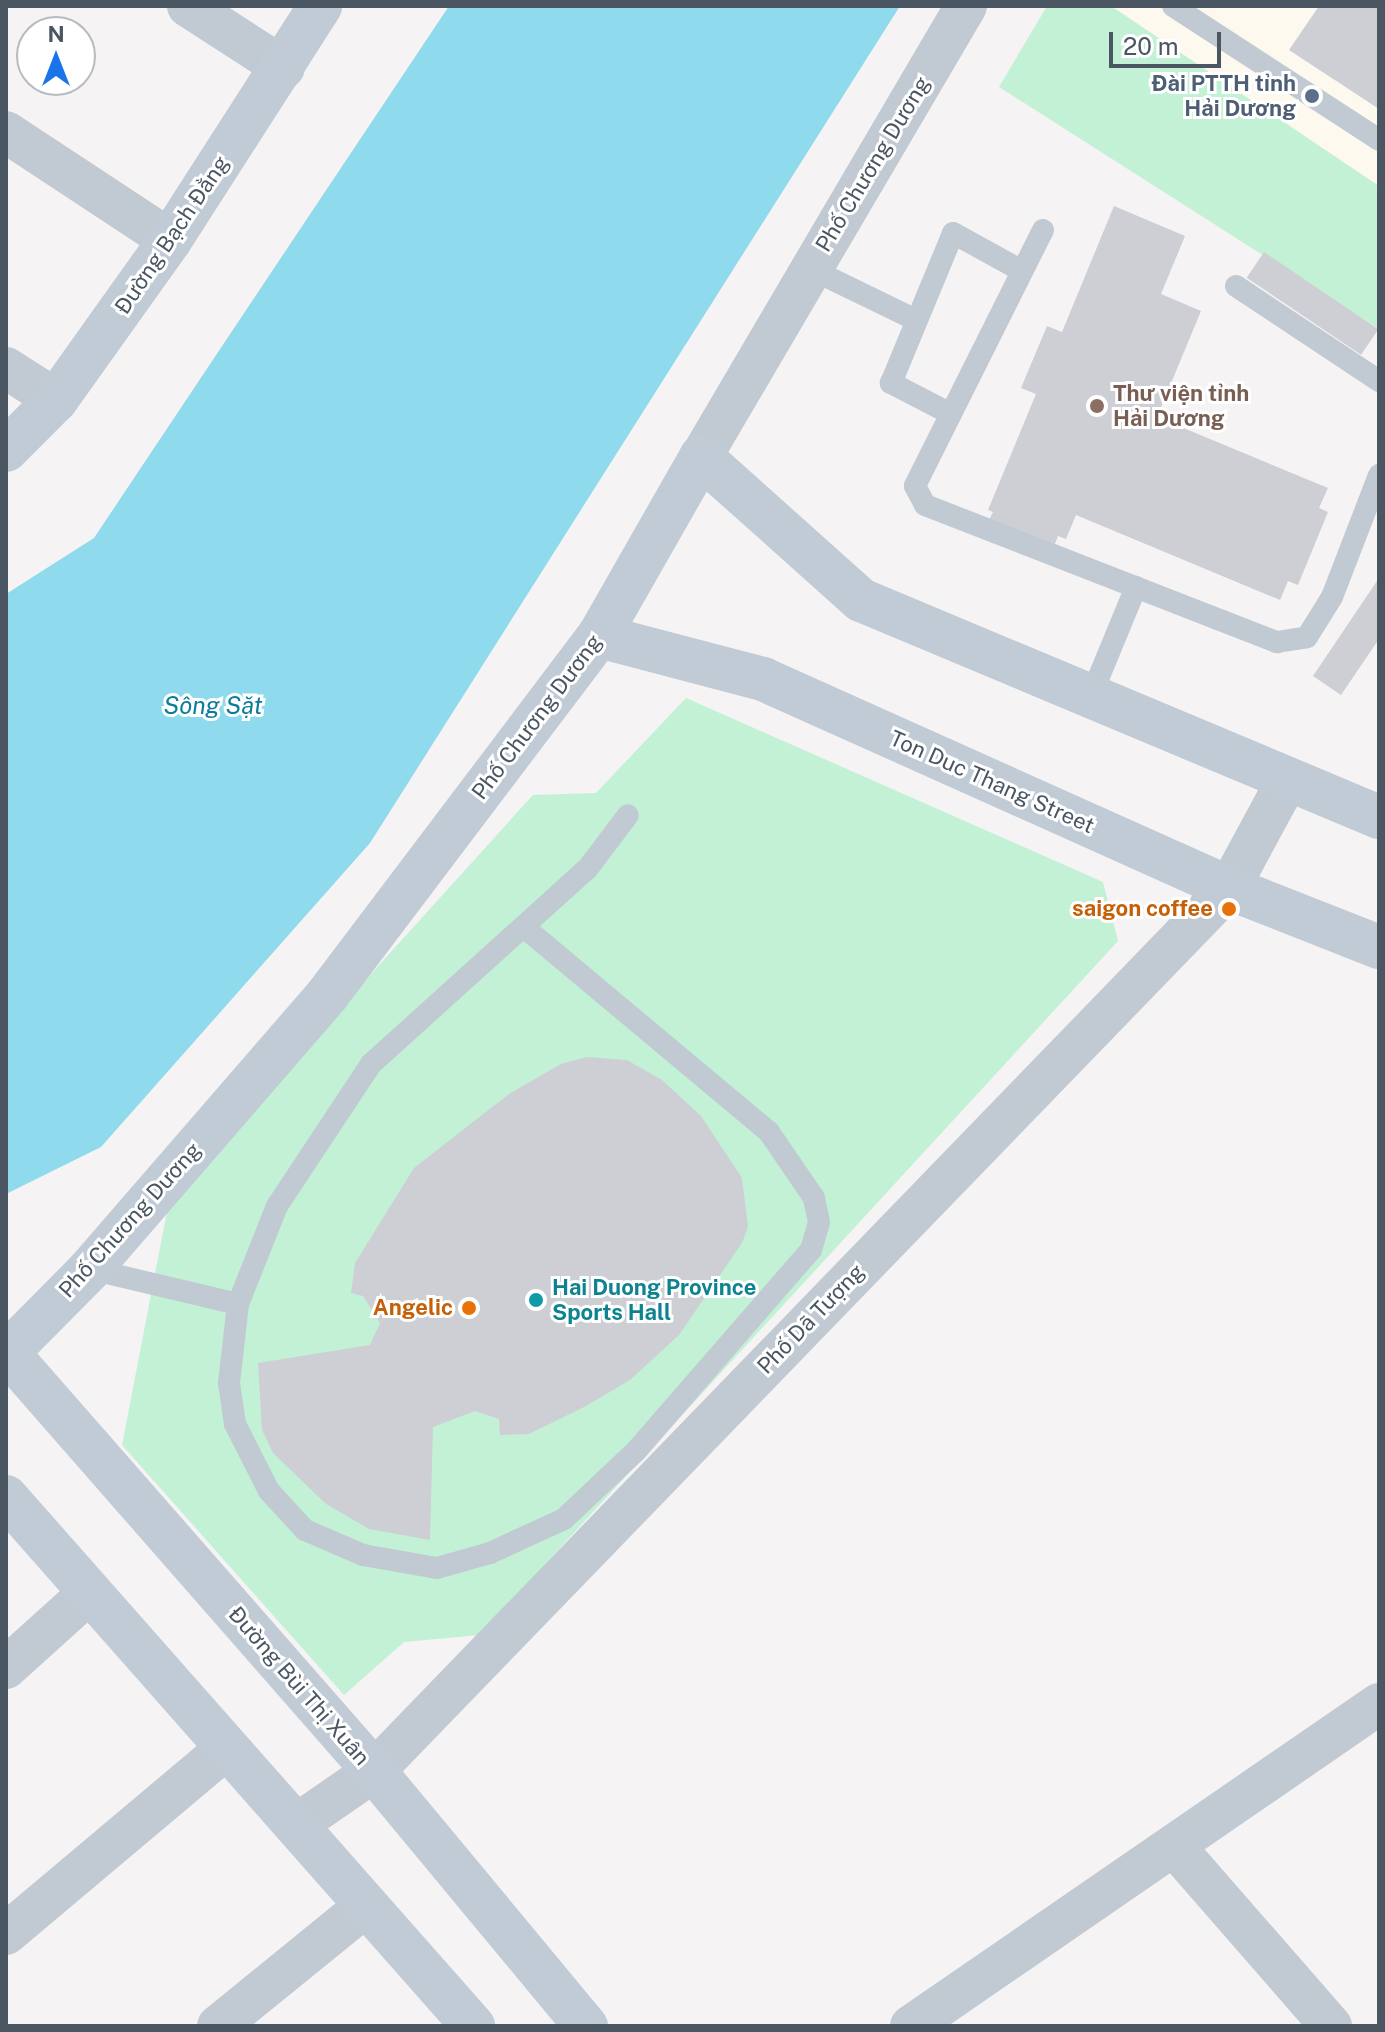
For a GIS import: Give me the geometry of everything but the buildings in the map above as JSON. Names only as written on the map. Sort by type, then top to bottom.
[{"type":"street","points":[[188,6],[284,68]]},
{"type":"street","name":"Đường Bạch Đằng","points":[[6,450],[56,400],[170,240],[284,68],[320,6]]},
{"type":"street","name":"Phố Chương Dương","points":[[7,1353],[90,1269],[328,994],[599,636],[966,6]]},
{"type":"street","points":[[6,132],[170,240]]},
{"type":"street","points":[[6,368],[56,400]]},
{"type":"street","points":[[701,457],[861,600],[1379,817]]},
{"type":"street","name":"Ton Duc Thang Street","points":[[599,636],[763,679],[1229,888],[1379,947]]},
{"type":"street","name":"Phố Dã Tượng","points":[[296,1825],[374,1771],[1229,888],[1288,779]]},
{"type":"street","name":"Đường Bùi Thị Xuân","points":[[7,1353],[374,1771],[586,2026]]},
{"type":"street","points":[[6,1497],[473,2026]]},
{"type":"street","points":[[6,1668],[90,1592]]},
{"type":"street","points":[[911,2026],[1379,1704]]},
{"type":"street","points":[[6,1934],[227,1748]]},
{"type":"street","points":[[1174,1846],[1331,2026]]},
{"type":"street","points":[[218,2026],[367,1905]]},
{"type":"lane","points":[[1174,6],[1379,140]]},
{"type":"lane","points":[[1043,230],[915,486],[925,505],[1277,642],[1307,637],[1332,597],[1379,475]]},
{"type":"lane","points":[[951,414],[891,383],[953,233],[1022,271]]},
{"type":"lane","points":[[811,269],[916,320]]},
{"type":"lane","points":[[1236,286],[1379,381]]},
{"type":"lane","points":[[1091,696],[1136,587]]},
{"type":"lane","points":[[525,928],[769,1132],[814,1198],[819,1222],[811,1250],[636,1451],[564,1519],[490,1553],[437,1568],[363,1555],[305,1530],[269,1491],[235,1424],[229,1383],[238,1304],[277,1206],[371,1064],[588,868],[628,815]]},
{"type":"lane","points":[[90,1269],[238,1304]]},
{"type":"shaded area","name":"Đài PTTH tỉnh Hải Dương","points":[[1111,6],[1379,6],[1379,186]]},
{"type":"green space","points":[[1047,6],[1111,6],[1379,186],[1379,329],[999,87]]},
{"type":"green space","points":[[686,698],[1103,882],[1118,941],[480,1635],[404,1642],[344,1695],[122,1445],[170,1196],[533,795],[596,793]]},
{"type":"water","name":"Sông Sặt","points":[[449,6],[900,6],[370,843],[101,1147],[6,1194],[6,594],[94,538]]},
{"type":"place","name":"Đài PTTH tỉnh Hải Dương","points":[[1312,96]]},
{"type":"place","name":"Thư viện tỉnh Hải Dương","points":[[1097,406]]},
{"type":"place","name":"saigon coffee","points":[[1229,909]]},
{"type":"place","name":"Hai Duong Province Sports Hall","points":[[536,1300]]},
{"type":"place","name":"Angelic","points":[[469,1308]]}]
